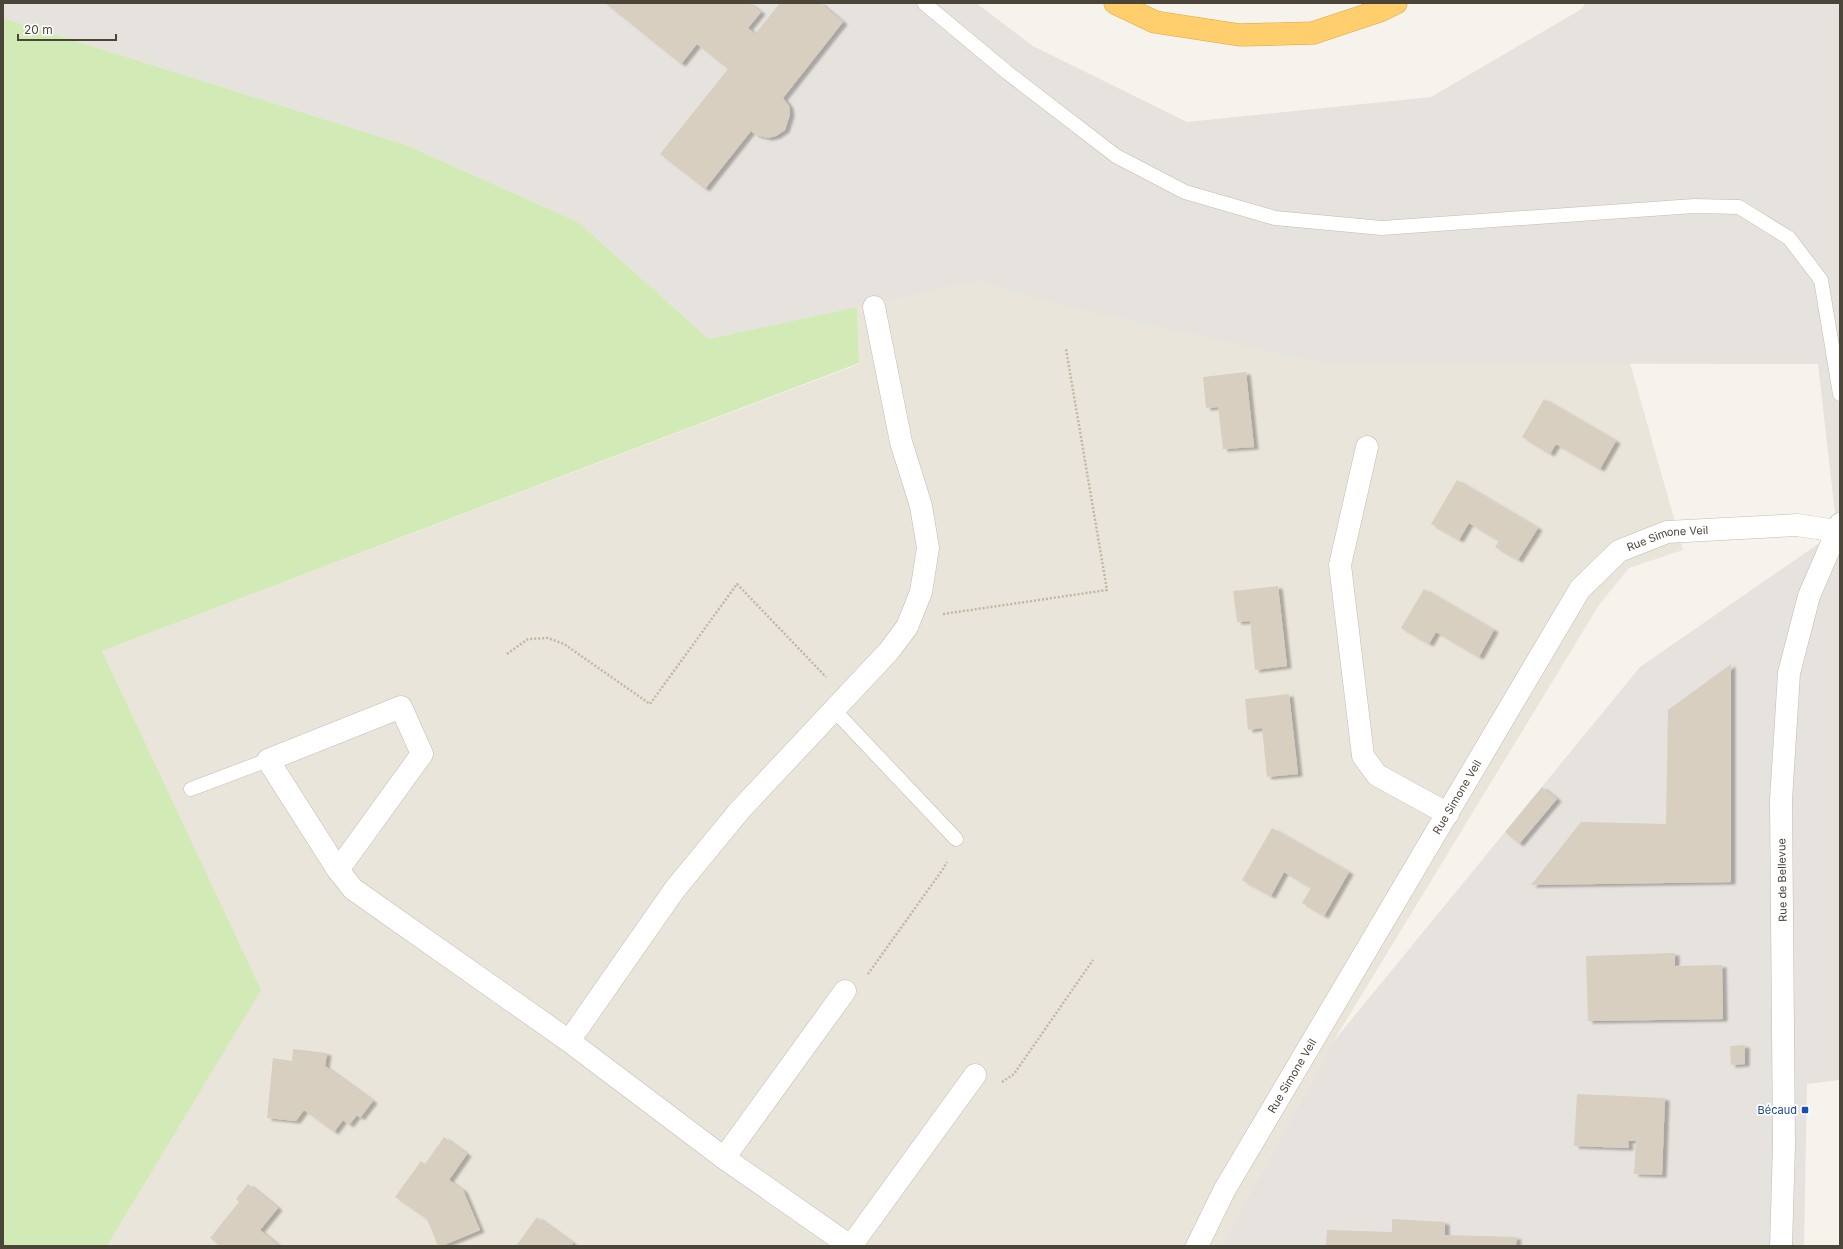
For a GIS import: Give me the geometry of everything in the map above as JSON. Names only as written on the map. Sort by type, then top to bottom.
[{"type":"highway","points":[[1115,3],[1156,22],[1240,35],[1313,33],[1382,10],[1396,3]]},
{"type":"street","points":[[569,1041],[675,889],[740,810],[889,652],[907,627],[921,592],[928,548],[922,506],[901,442],[874,307]]},
{"type":"street","points":[[1367,447],[1340,565],[1363,756],[1377,775],[1448,814]]},
{"type":"street","name":"Rue Simone Veil","points":[[1197,1246],[1225,1189],[1580,589],[1619,551],[1667,532],[1797,525],[1838,528]]},
{"type":"street","name":"Rue de Bellevue","points":[[1781,1246],[1784,1137],[1781,800],[1788,673],[1809,596],[1838,528]]},
{"type":"street","points":[[338,870],[422,754],[401,707],[268,760],[338,870],[353,889],[569,1041],[724,1158],[851,1246],[975,1075]]},
{"type":"street","points":[[724,1158],[845,991]]},
{"type":"lane","points":[[924,3],[1008,73],[1116,156],[1185,192],[1275,218],[1382,228],[1694,206],[1739,207],[1789,238],[1821,280],[1840,394]]},
{"type":"lane","points":[[840,704],[956,839]]},
{"type":"lane","points":[[191,789],[268,760]]},
{"type":"path","points":[[910,618],[1107,590],[1066,349]]},
{"type":"path","points":[[507,654],[528,639],[548,638],[564,644],[650,704],[737,584],[840,704]]},
{"type":"path","points":[[845,991],[859,985],[943,869],[956,839]]},
{"type":"path","points":[[975,1075],[989,1082],[1002,1082],[1014,1074],[1093,960]]},
{"type":"shaded area","points":[[3,3],[976,3],[1033,46],[1187,122],[1431,97],[1580,10],[1586,3],[1840,3],[1840,1080],[1807,1084],[1804,1246],[1221,1246],[1333,1042],[1640,667],[1837,531],[1818,364],[1322,363],[1067,306],[979,281],[709,339],[578,222],[406,145],[3,18]]},
{"type":"shaded area","points":[[979,281],[1322,363],[1630,363],[1683,550],[1629,568],[1599,605],[1333,1042],[1221,1246],[107,1246],[260,990],[102,651],[859,364],[857,307]]},
{"type":"green space","points":[[3,18],[406,145],[578,222],[709,339],[857,307],[859,363],[102,651],[261,990],[107,1246],[3,1246]]},
{"type":"building","points":[[605,3],[749,3],[761,12],[748,28],[755,34],[780,3],[820,3],[843,22],[783,98],[789,106],[790,114],[785,130],[776,136],[768,138],[756,135],[751,131],[705,189],[660,154],[728,69],[697,44],[681,64]]},
{"type":"building","points":[[1246,372],[1254,447],[1223,449],[1218,407],[1206,408],[1203,377]]},
{"type":"building","points":[[1544,399],[1616,441],[1600,469],[1556,444],[1550,454],[1522,437]]},
{"type":"building","points":[[1457,480],[1538,528],[1518,560],[1495,547],[1499,541],[1469,523],[1459,540],[1431,524]]},
{"type":"building","points":[[1278,586],[1287,666],[1255,670],[1250,621],[1237,622],[1233,591]]},
{"type":"building","points":[[1424,589],[1494,630],[1479,657],[1436,632],[1429,644],[1401,628]]},
{"type":"building","points":[[1731,664],[1731,882],[1531,885],[1581,822],[1666,824],[1668,710]]},
{"type":"building","points":[[1289,694],[1298,774],[1267,777],[1262,728],[1248,730],[1245,699]]},
{"type":"building","points":[[1542,787],[1557,799],[1519,844],[1505,832]]},
{"type":"building","points":[[1272,828],[1349,872],[1324,916],[1302,903],[1311,888],[1284,872],[1271,896],[1242,880]]},
{"type":"building","points":[[1675,953],[1675,966],[1722,965],[1723,1019],[1588,1021],[1586,956]]},
{"type":"building","points":[[1745,1045],[1745,1064],[1731,1065],[1730,1046]]},
{"type":"building","points":[[293,1049],[327,1053],[325,1066],[373,1101],[360,1118],[357,1115],[349,1125],[343,1120],[334,1132],[304,1110],[296,1121],[267,1118],[273,1058],[292,1061]]},
{"type":"building","points":[[1577,1094],[1665,1098],[1662,1175],[1634,1174],[1636,1141],[1628,1141],[1629,1148],[1574,1146]]},
{"type":"building","points":[[444,1137],[467,1154],[449,1180],[463,1190],[480,1230],[442,1246],[438,1246],[427,1219],[395,1197],[421,1161],[425,1164]]},
{"type":"building","points":[[248,1184],[278,1208],[260,1230],[279,1246],[220,1246],[210,1238],[239,1202],[236,1199]]},
{"type":"building","points":[[537,1217],[573,1243],[571,1246],[516,1246]]},
{"type":"building","points":[[1392,1219],[1445,1222],[1445,1235],[1517,1237],[1516,1246],[1326,1246],[1327,1230],[1392,1232]]},
{"type":"place","name":"Bécaud","points":[[1805,1110]]}]
